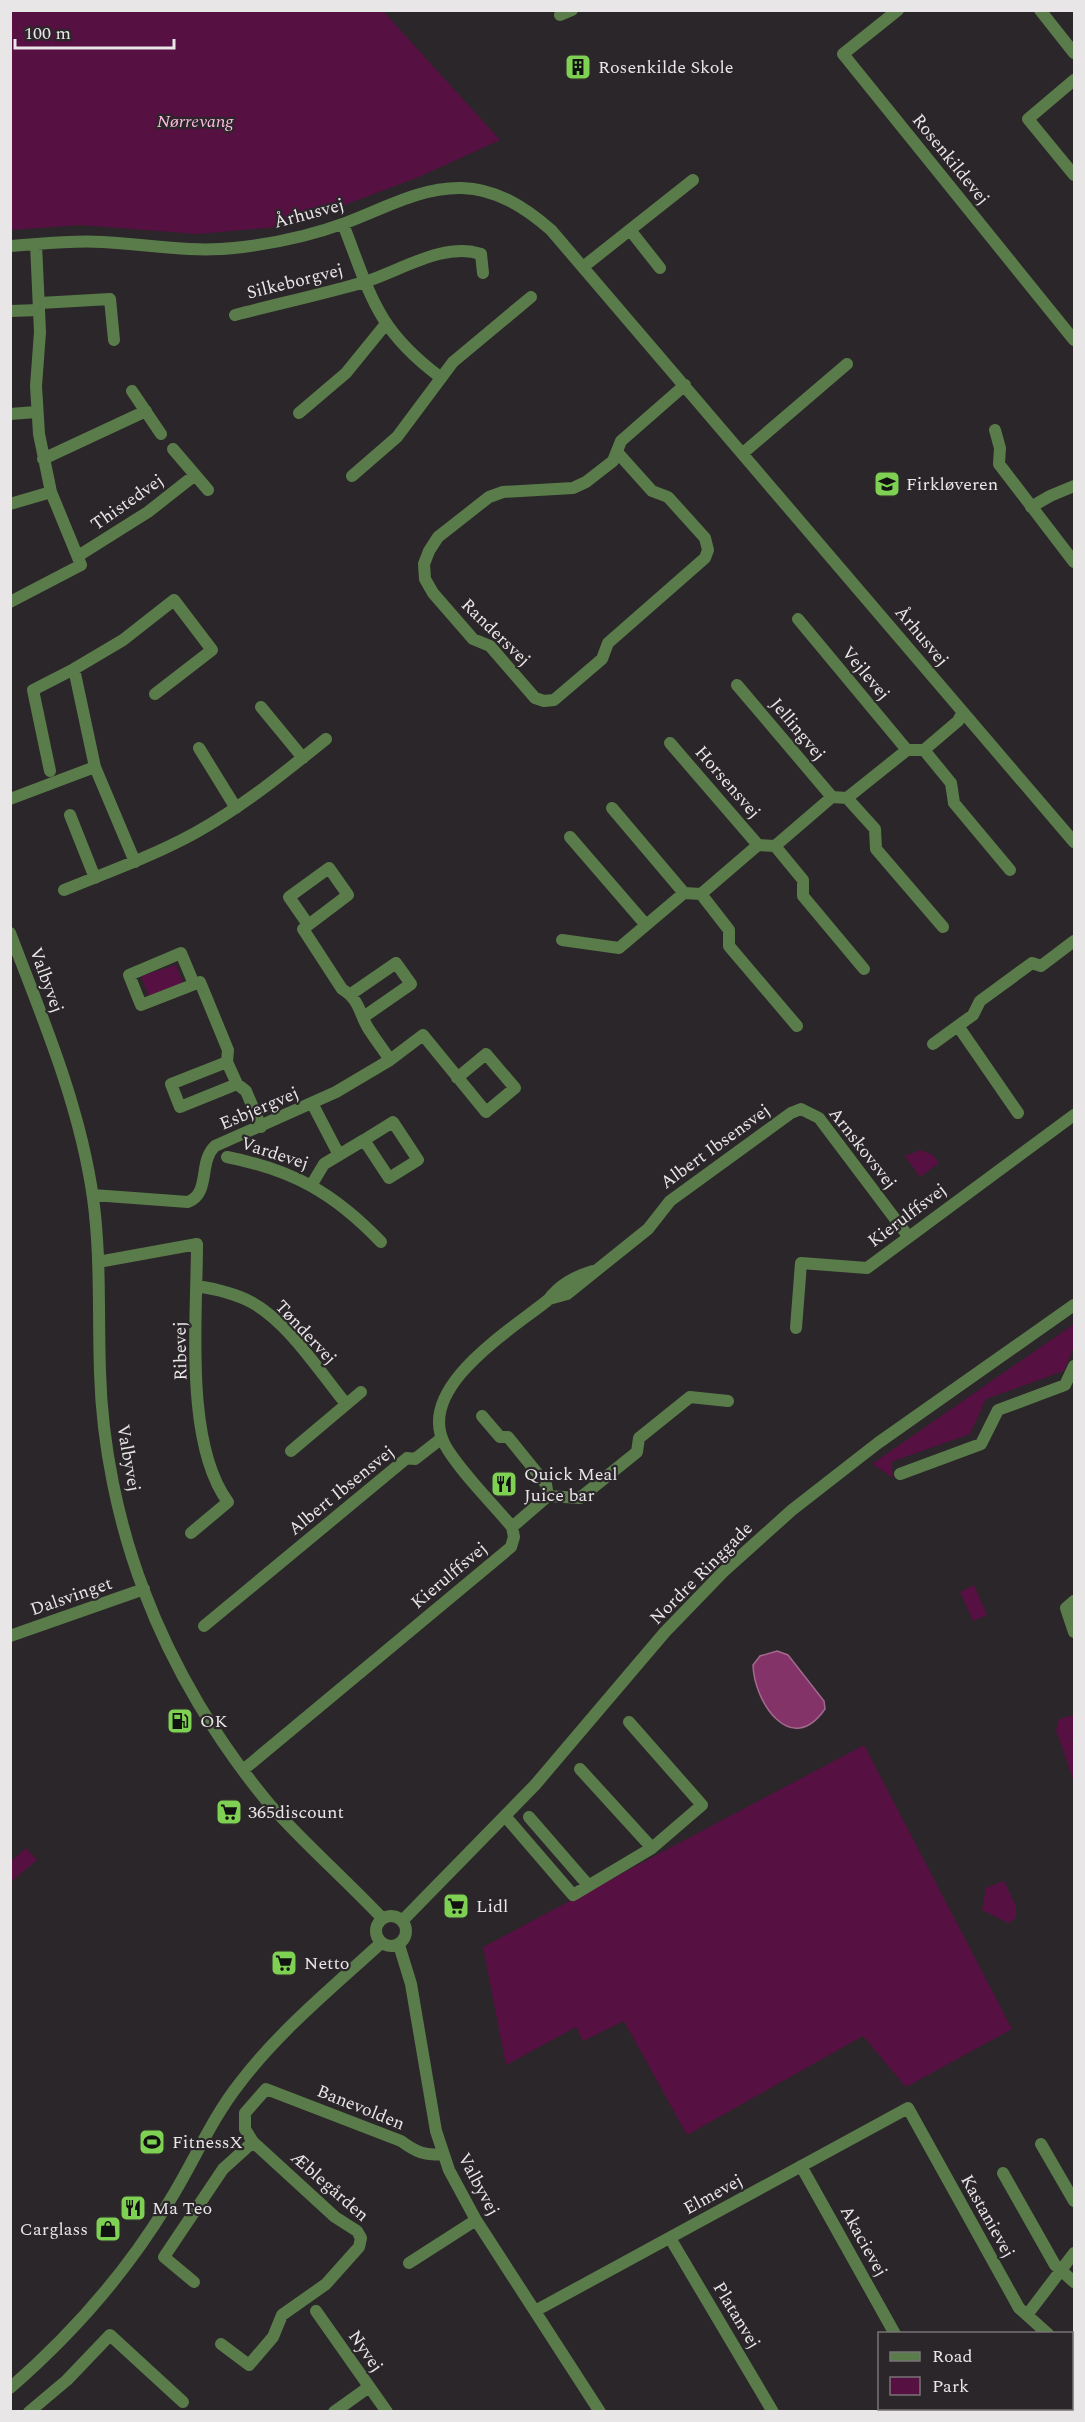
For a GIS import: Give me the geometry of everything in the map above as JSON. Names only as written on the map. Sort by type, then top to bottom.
[{"type":"street","points":[[560,15],[572,10]]},
{"type":"street","name":"Rosenkildevej","points":[[898,10],[843,54],[1074,340]]},
{"type":"street","points":[[1040,10],[1074,53]]},
{"type":"street","points":[[1074,80],[1028,119],[1074,176]]},
{"type":"street","points":[[583,267],[693,180]]},
{"type":"street","name":"Århusvej","points":[[10,246],[102,242],[174,249],[232,248],[284,240],[343,224],[415,195],[439,190],[463,188],[488,192],[513,202],[533,214],[551,230],[1074,842]]},
{"type":"street","name":"Silkeborgvej","points":[[343,224],[364,282],[385,325],[413,357],[440,377]]},
{"type":"street","points":[[630,230],[660,268]]},
{"type":"street","name":"Thistedvej","points":[[10,602],[81,565],[51,492],[36,412],[40,307],[36,244]]},
{"type":"street","name":"Silkeborgvej","points":[[235,315],[364,282],[412,262],[470,250],[481,254],[483,273]]},
{"type":"street","points":[[352,476],[397,437],[453,362],[531,297]]},
{"type":"street","points":[[10,311],[110,299],[114,340]]},
{"type":"street","points":[[299,413],[346,373],[385,325]]},
{"type":"street","points":[[742,453],[847,364]]},
{"type":"street","name":"Randersvej","points":[[617,452],[652,491],[668,497],[705,538],[708,550],[705,558],[611,640],[602,659],[554,700],[544,701],[535,698],[490,646],[473,639],[466,632],[433,593],[425,579],[424,564],[438,537],[489,497],[503,492],[573,488],[586,482],[613,461],[621,441],[685,385]]},
{"type":"street","points":[[132,391],[161,434]]},
{"type":"street","points":[[43,459],[146,411]]},
{"type":"street","points":[[10,414],[36,412]]},
{"type":"street","points":[[995,430],[1000,448],[999,464],[1074,562]]},
{"type":"street","name":"Thistedvej","points":[[173,449],[208,490]]},
{"type":"street","name":"Thistedvej","points":[[78,556],[148,512],[195,476]]},
{"type":"street","points":[[1031,507],[1074,486]]},
{"type":"street","points":[[10,504],[51,492]]},
{"type":"street","points":[[50,771],[33,690],[123,640],[174,600],[212,650],[155,694]]},
{"type":"street","name":"Vejlevej","points":[[798,618],[907,750]]},
{"type":"street","points":[[74,669],[95,767],[135,862]]},
{"type":"street","name":"Jellingvej","points":[[737,685],[832,797]]},
{"type":"street","points":[[261,707],[303,758]]},
{"type":"street","points":[[562,940],[620,948],[684,893],[701,894],[758,845],[775,846],[832,797],[847,798],[907,750],[924,750],[958,721],[963,712]]},
{"type":"street","points":[[64,890],[135,862],[195,832],[236,808],[326,739]]},
{"type":"street","name":"Horsensvej","points":[[670,743],[758,845]]},
{"type":"street","points":[[199,748],[236,808]]},
{"type":"street","points":[[924,750],[951,783],[954,803],[1010,870]]},
{"type":"street","points":[[10,799],[95,767]]},
{"type":"street","points":[[847,798],[875,829],[876,849],[943,927]]},
{"type":"street","points":[[612,808],[684,893]]},
{"type":"street","points":[[70,815],[95,878]]},
{"type":"street","points":[[570,837],[646,925]]},
{"type":"street","points":[[775,846],[803,880],[803,896],[864,969]]},
{"type":"street","points":[[307,924],[289,897],[329,868],[348,896],[303,929],[342,989],[351,994],[365,1016],[366,1025],[390,1060]]},
{"type":"street","points":[[701,894],[729,930],[729,946],[797,1026]]},
{"type":"street","name":"Valbyvej","points":[[10,933],[75,1112],[93,1195],[98,1262],[100,1375],[110,1460],[122,1518],[144,1589],[179,1668],[243,1770],[294,1830],[382,1918]]},
{"type":"street","points":[[933,1044],[973,1015],[980,1001],[1032,963],[1041,966],[1074,941]]},
{"type":"street","points":[[194,984],[181,953],[129,975],[141,1005],[200,982],[228,1050],[227,1062],[237,1084],[246,1091],[261,1127]]},
{"type":"street","points":[[351,994],[396,963],[411,984],[365,1016]]},
{"type":"street","points":[[958,1026],[1018,1113]]},
{"type":"street","name":"Esbjergvej","points":[[93,1195],[188,1202],[193,1200],[199,1195],[211,1150],[219,1144],[313,1105],[390,1060],[423,1035],[458,1078]]},
{"type":"street","points":[[486,1054],[515,1088],[486,1112],[458,1078],[486,1054]]},
{"type":"street","points":[[227,1062],[171,1084],[180,1107],[237,1084]]},
{"type":"street","name":"Vardevej","points":[[313,1105],[339,1155]]},
{"type":"street","name":"Albert Ibsensvej","points":[[204,1626],[407,1458],[415,1459],[442,1438],[440,1412],[443,1397],[459,1373],[548,1300],[567,1294],[648,1229],[670,1201],[791,1113],[801,1109],[811,1111]]},
{"type":"street","name":"Arnskovsvej","points":[[811,1111],[819,1118],[908,1236]]},
{"type":"street","name":"Kierulffsvej","points":[[796,1328],[801,1263],[867,1268],[1074,1115]]},
{"type":"street","name":"Vardevej","points":[[312,1184],[324,1164],[393,1122],[418,1160],[389,1178],[364,1140]]},
{"type":"street","name":"Vardevej","points":[[226,1157],[260,1163],[312,1184],[357,1217],[381,1242]]},
{"type":"street","name":"Ribevej","points":[[98,1262],[197,1244],[196,1357],[201,1423],[212,1476],[228,1502],[191,1533]]},
{"type":"street","name":"Tøndervej","points":[[197,1286],[227,1292],[250,1301],[269,1314],[346,1404]]},
{"type":"street","name":"Nordre Ringgade","points":[[402,1921],[567,1750],[611,1694],[665,1632],[723,1572],[792,1510],[878,1443],[1074,1305]]},
{"type":"street","points":[[900,1474],[981,1444],[998,1410],[1065,1385],[1074,1366]]},
{"type":"street","points":[[291,1451],[361,1392]]},
{"type":"street","points":[[442,1438],[446,1447],[512,1527],[548,1496],[580,1498],[637,1452],[639,1438],[690,1397],[728,1401]]},
{"type":"street","points":[[482,1416],[500,1437],[508,1437],[527,1460],[546,1484],[548,1496]]},
{"type":"street","name":"Kierulffsvej","points":[[243,1770],[511,1547],[514,1537],[512,1527]]},
{"type":"street","name":"Dalsvinget","points":[[10,1636],[144,1589]]},
{"type":"street","points":[[1074,1601],[1066,1608],[1074,1632]]},
{"type":"street","points":[[505,1816],[573,1895],[652,1848],[702,1805],[628,1722]]},
{"type":"street","points":[[580,1769],[652,1848]]},
{"type":"street","points":[[529,1817],[588,1885]]},
{"type":"street","points":[[391,1916],[402,1921],[406,1934],[399,1945],[389,1947],[381,1943],[376,1930],[382,1918],[391,1916]]},
{"type":"street","points":[[10,2388],[65,2337],[119,2274],[168,2205],[227,2101],[259,2059],[381,1943]]},
{"type":"street","name":"Valbyvej","points":[[399,1945],[411,1984],[442,2154],[458,2190],[476,2220],[600,2412]]},
{"type":"street","name":"Banevolden","points":[[266,2089],[401,2142],[416,2152],[428,2156],[442,2154]]},
{"type":"street","name":"Æblegården","points":[[221,2344],[249,2365],[273,2337],[282,2315],[326,2284],[359,2247],[361,2238],[357,2231],[335,2217],[253,2142],[244,2123],[244,2113],[266,2089]]},
{"type":"street","name":"Elmevej","points":[[536,2311],[908,2108]]},
{"type":"street","name":"Kastanievej","points":[[908,2108],[1019,2308],[1046,2332]]},
{"type":"street","points":[[194,2282],[165,2257],[223,2169],[253,2142]]},
{"type":"street","points":[[1041,2144],[1074,2201]]},
{"type":"street","name":"Akacievej","points":[[801,2166],[894,2332]]},
{"type":"street","points":[[1003,2173],[1061,2272],[1074,2282]]},
{"type":"street","points":[[409,2263],[476,2220]]},
{"type":"street","name":"Platanvej","points":[[670,2238],[773,2412]]},
{"type":"street","points":[[1027,2315],[1074,2253]]},
{"type":"street","name":"Nyvej","points":[[316,2310],[387,2412]]},
{"type":"street","points":[[29,2412],[67,2380],[110,2335],[183,2402]]},
{"type":"street","points":[[334,2412],[369,2387]]},
{"type":"green space","name":"Nørrevang","points":[[11,10],[383,11],[500,140],[421,176],[289,226],[197,234],[80,225],[11,230]]},
{"type":"green space","points":[[176,965],[183,983],[149,997],[141,976]]},
{"type":"green space","points":[[921,1150],[933,1155],[939,1163],[920,1177],[905,1156]]},
{"type":"green space","points":[[1074,1324],[1074,1346],[1064,1371],[986,1399],[970,1434],[891,1462],[893,1478],[872,1464]]},
{"type":"green space","points":[[974,1585],[987,1615],[973,1621],[960,1592]]},
{"type":"green space","points":[[1074,1715],[1074,1739],[1072,1740],[1074,1744],[1074,1782],[1056,1730],[1059,1719]]},
{"type":"green space","points":[[864,1745],[1012,2029],[906,2087],[863,2036],[687,2135],[624,2021],[583,2041],[576,2027],[506,2065],[483,1947]]},
{"type":"green space","points":[[26,1848],[37,1860],[12,1881],[11,1861]]},
{"type":"green space","points":[[1004,1881],[1016,1906],[1016,1918],[1008,1923],[982,1910],[986,1888]]},
{"type":"shaded area","points":[[777,1651],[788,1655],[824,1701],[825,1709],[812,1723],[800,1728],[788,1726],[777,1719],[767,1708],[755,1680],[753,1665],[760,1656]]},
{"type":"place","name":"Rosenkilde Skole","points":[[578,67]]},
{"type":"place","name":"Firkløveren","points":[[887,484]]},
{"type":"place","name":"Quick Meal Juice bar","points":[[504,1484]]},
{"type":"place","name":"OK","points":[[180,1721]]},
{"type":"place","name":"365discount","points":[[229,1812]]},
{"type":"place","name":"Lidl","points":[[456,1906]]},
{"type":"place","name":"Netto","points":[[284,1963]]},
{"type":"place","name":"FitnessX","points":[[152,2142]]},
{"type":"place","name":"Ma Teo","points":[[133,2208]]},
{"type":"place","name":"Carglass","points":[[108,2229]]}]
